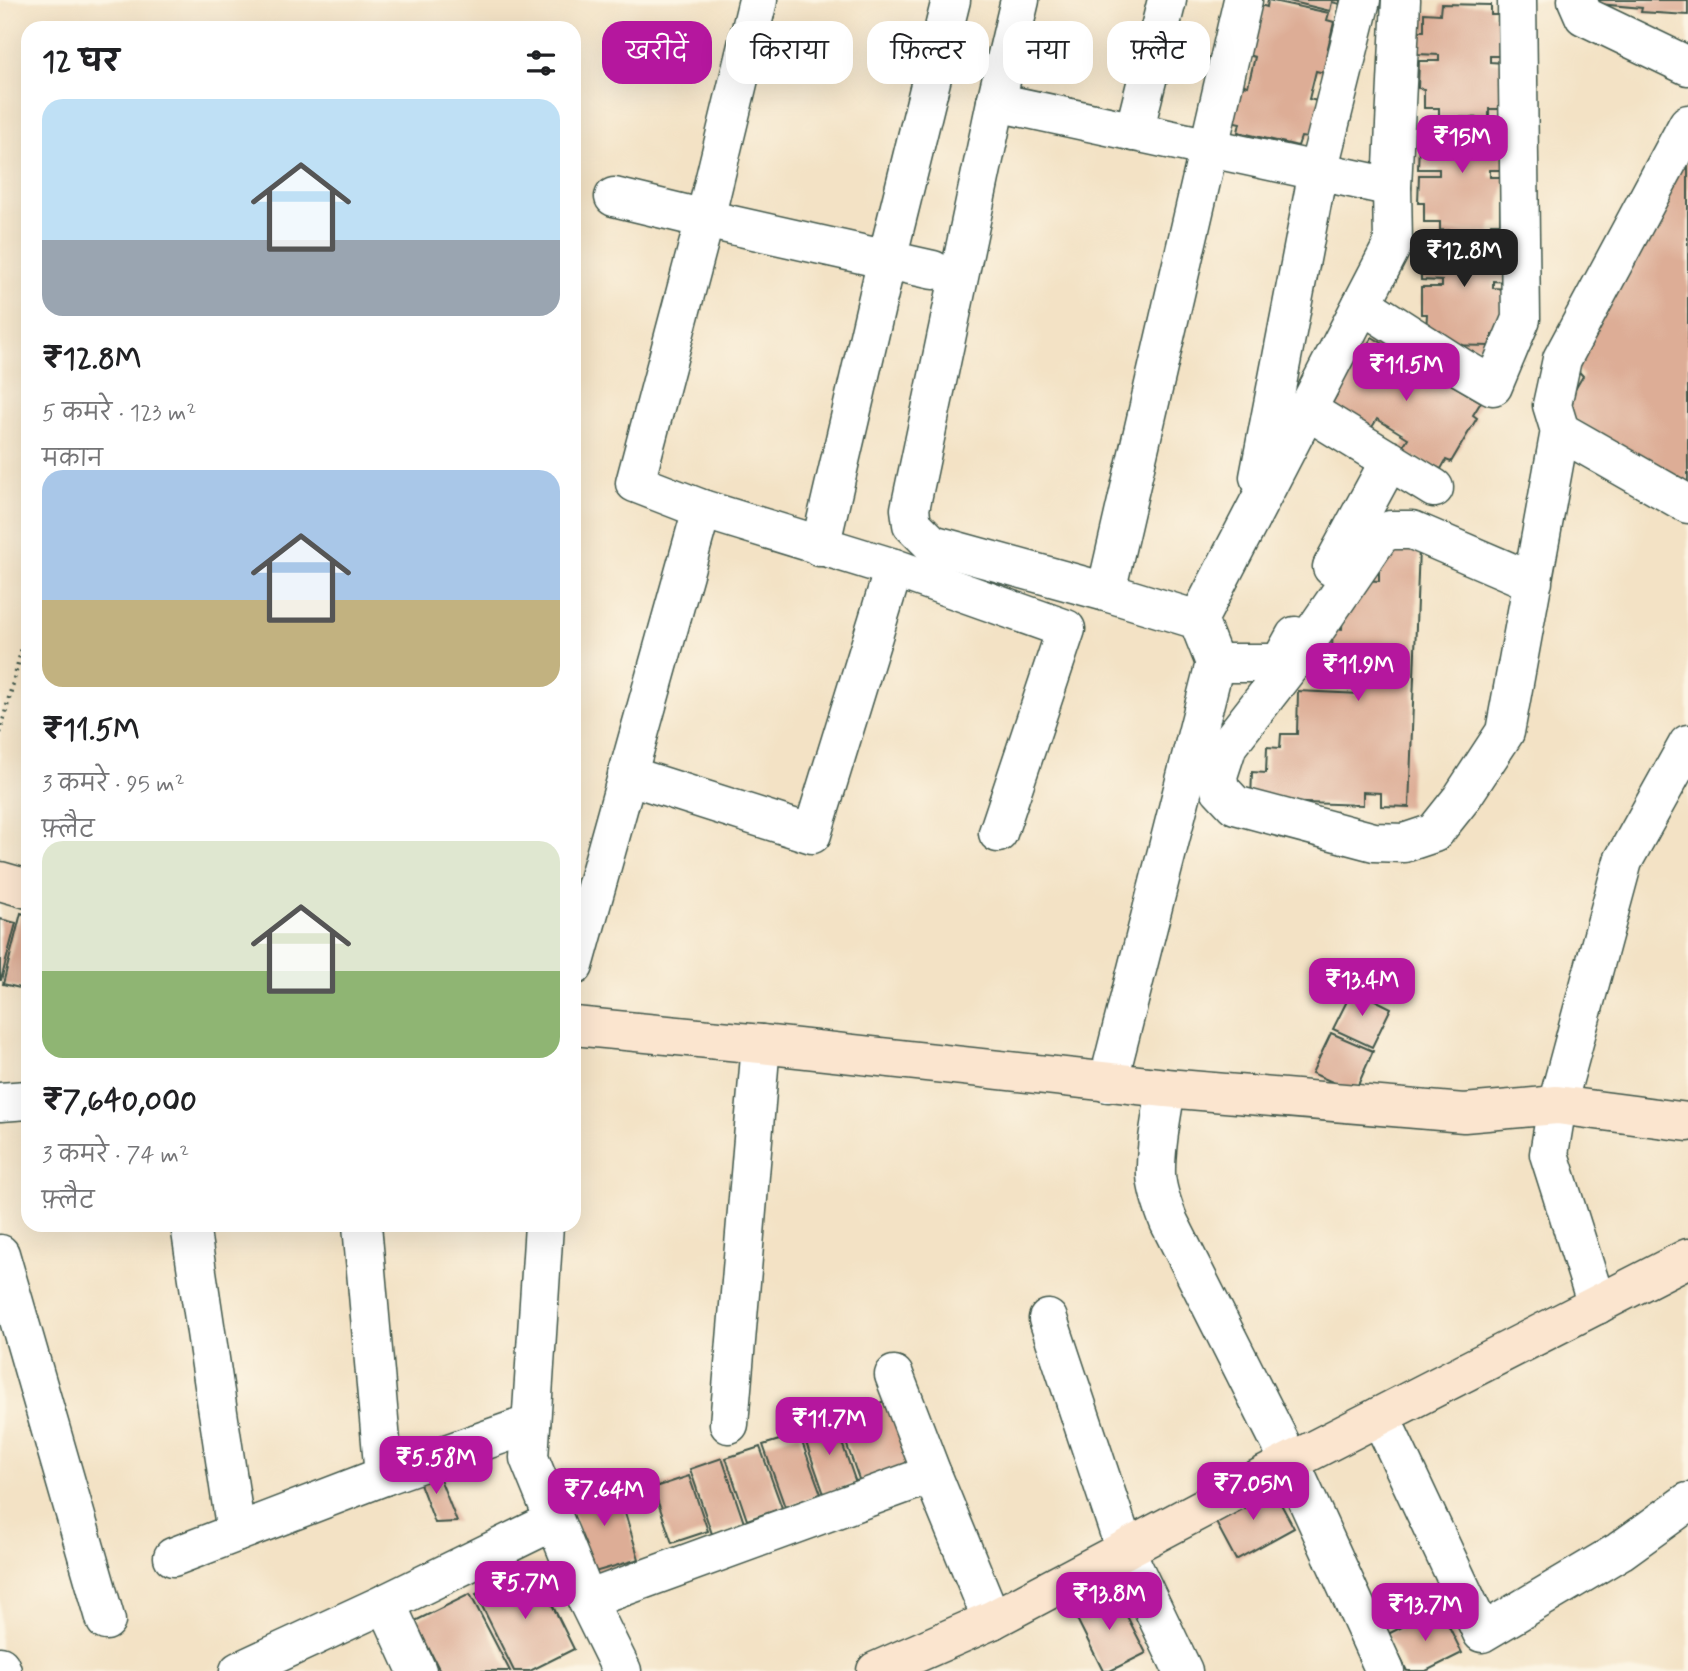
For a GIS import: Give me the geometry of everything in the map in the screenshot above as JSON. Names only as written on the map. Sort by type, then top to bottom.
[{"type":"street","points":[[758,0],[705,219],[635,483],[702,509],[894,568],[1066,629],[998,833]]},
{"type":"street","points":[[820,547],[951,0]]},
{"type":"street","points":[[1020,0],[910,509],[912,524],[932,544],[1198,620]]},
{"type":"street","points":[[1134,132],[1167,0]]},
{"type":"street","points":[[1106,592],[1243,0]]},
{"type":"street","points":[[1251,519],[1318,171],[1361,0]]},
{"type":"street","points":[[1108,1083],[1215,663],[1198,620],[1393,244],[1392,187],[1401,0]]},
{"type":"street","points":[[1362,304],[1493,386],[1521,319],[1517,0]]},
{"type":"street","points":[[1577,0],[1584,16],[1688,66]]},
{"type":"street","points":[[996,102],[1392,187]]},
{"type":"street","points":[[1533,582],[1412,530],[1391,530],[1381,534],[1298,655],[1228,745],[1218,776],[1220,789],[1236,805],[1374,842],[1404,843],[1434,833],[1461,799],[1505,732],[1533,582],[1560,431],[1552,405],[1562,359],[1688,124]]},
{"type":"street","points":[[614,197],[933,270]]},
{"type":"street","points":[[1307,410],[1434,488]]},
{"type":"street","points":[[1560,431],[1688,504]]},
{"type":"street","points":[[1215,663],[1280,663],[1390,460]]},
{"type":"street","points":[[581,940],[702,509]]},
{"type":"street","points":[[626,775],[812,834],[894,568]]},
{"type":"street","points":[[1597,1305],[1549,1154],[1557,1105],[1623,861],[1688,744]]},
{"type":"street","points":[[0,881],[21,887]]},
{"type":"street","points":[[581,1027],[1166,1088],[1464,1113],[1557,1105],[1688,1122]]},
{"type":"street","points":[[729,1424],[761,1044]]},
{"type":"street","points":[[1166,1088],[1157,1145],[1156,1176],[1160,1198],[1169,1222],[1290,1462],[1385,1671]]},
{"type":"street","points":[[0,1102],[21,1100]]},
{"type":"street","points":[[191,1232],[236,1533]]},
{"type":"street","points":[[363,1232],[384,1476]]},
{"type":"street","points":[[544,1232],[529,1458],[587,1600],[622,1671]]},
{"type":"street","points":[[0,1254],[106,1620]]},
{"type":"street","points":[[876,1671],[992,1620],[1290,1462],[1688,1258]]},
{"type":"street","points":[[1048,1319],[1125,1550],[1184,1671]]},
{"type":"street","points":[[894,1375],[992,1620]]},
{"type":"street","points":[[1380,1416],[1482,1633],[1620,1551],[1688,1502]]},
{"type":"street","points":[[173,1557],[384,1476],[531,1424]]},
{"type":"street","points":[[587,1600],[932,1474]]},
{"type":"street","points":[[239,1671],[554,1521]]},
{"type":"street","points":[[386,1602],[417,1671]]},
{"type":"path","points":[[0,733],[21,652]]},
{"type":"building","points":[[1268,0],[1329,13],[1327,20],[1334,22],[1326,56],[1336,58],[1333,75],[1316,71],[1309,99],[1329,104],[1308,138],[1301,137],[1298,146],[1238,132],[1240,123],[1231,121],[1232,82],[1248,86],[1255,57],[1240,53],[1260,5],[1267,7]]},
{"type":"building","points":[[1285,0],[1340,0],[1340,4],[1332,2],[1330,11]]},
{"type":"building","points":[[1599,0],[1688,0],[1688,15],[1641,12],[1642,8],[1599,4]]},
{"type":"building","points":[[1441,4],[1491,5],[1491,15],[1500,15],[1506,56],[1490,56],[1490,62],[1506,63],[1500,109],[1489,109],[1489,118],[1439,117],[1439,108],[1424,108],[1424,89],[1418,88],[1419,61],[1439,61],[1439,55],[1418,54],[1418,31],[1424,31],[1424,13],[1440,14]]},
{"type":"building","points":[[1439,118],[1489,119],[1489,129],[1500,129],[1499,146],[1506,147],[1506,170],[1490,170],[1490,177],[1506,177],[1500,204],[1500,223],[1491,223],[1490,231],[1440,230],[1440,222],[1424,222],[1424,203],[1418,203],[1419,175],[1439,175],[1439,169],[1418,169],[1419,145],[1424,145],[1424,128],[1438,128]]},
{"type":"building","points":[[1688,141],[1688,486],[1562,412],[1583,376],[1570,362]]},
{"type":"building","points":[[1441,231],[1491,232],[1491,241],[1502,241],[1508,282],[1493,281],[1493,288],[1508,289],[1502,335],[1492,335],[1492,346],[1441,345],[1426,333],[1427,314],[1421,314],[1421,287],[1442,287],[1442,281],[1421,280],[1421,257],[1426,257],[1426,239],[1440,240]]},
{"type":"building","points":[[1372,337],[1400,354],[1404,348],[1414,354],[1406,366],[1436,384],[1444,372],[1456,379],[1452,385],[1481,402],[1473,415],[1477,418],[1451,462],[1446,460],[1441,469],[1400,451],[1408,438],[1377,419],[1369,432],[1331,405],[1338,393],[1333,390],[1359,347],[1364,350]]},
{"type":"building","points":[[1375,546],[1419,548],[1409,807],[1381,806],[1381,793],[1363,792],[1363,805],[1251,801],[1252,772],[1266,773],[1267,747],[1280,748],[1281,734],[1297,734],[1298,691],[1360,694],[1361,665],[1356,665],[1355,673],[1331,672],[1333,628],[1342,629],[1343,612],[1358,580],[1379,581]]},
{"type":"building","points":[[21,913],[21,988],[3,984]]},
{"type":"building","points":[[0,919],[16,923],[1,980],[0,980]]},
{"type":"building","points":[[1353,989],[1391,1008],[1372,1047],[1333,1029]]},
{"type":"building","points":[[1331,1033],[1373,1051],[1355,1092],[1312,1073]]},
{"type":"building","points":[[888,1400],[910,1465],[860,1482],[837,1417]]},
{"type":"building","points":[[834,1420],[856,1483],[824,1494],[802,1431]]},
{"type":"building","points":[[799,1434],[821,1494],[785,1507],[763,1445]]},
{"type":"building","points":[[760,1447],[782,1508],[747,1520],[726,1458]]},
{"type":"building","points":[[722,1458],[744,1523],[712,1534],[690,1469]]},
{"type":"building","points":[[435,1466],[457,1522],[435,1523],[416,1473]]},
{"type":"building","points":[[689,1476],[708,1531],[672,1543],[653,1488]]},
{"type":"building","points":[[616,1483],[639,1559],[591,1573],[568,1498]]},
{"type":"building","points":[[1270,1484],[1294,1528],[1236,1560],[1212,1515]]},
{"type":"building","points":[[533,1566],[574,1649],[530,1671],[514,1671],[476,1594]]},
{"type":"building","points":[[1114,1591],[1146,1653],[1110,1671],[1103,1671],[1073,1611]]},
{"type":"building","points":[[470,1594],[510,1671],[440,1671],[415,1621]]},
{"type":"building","points":[[1440,1608],[1462,1653],[1426,1671],[1407,1671],[1388,1634]]}]
